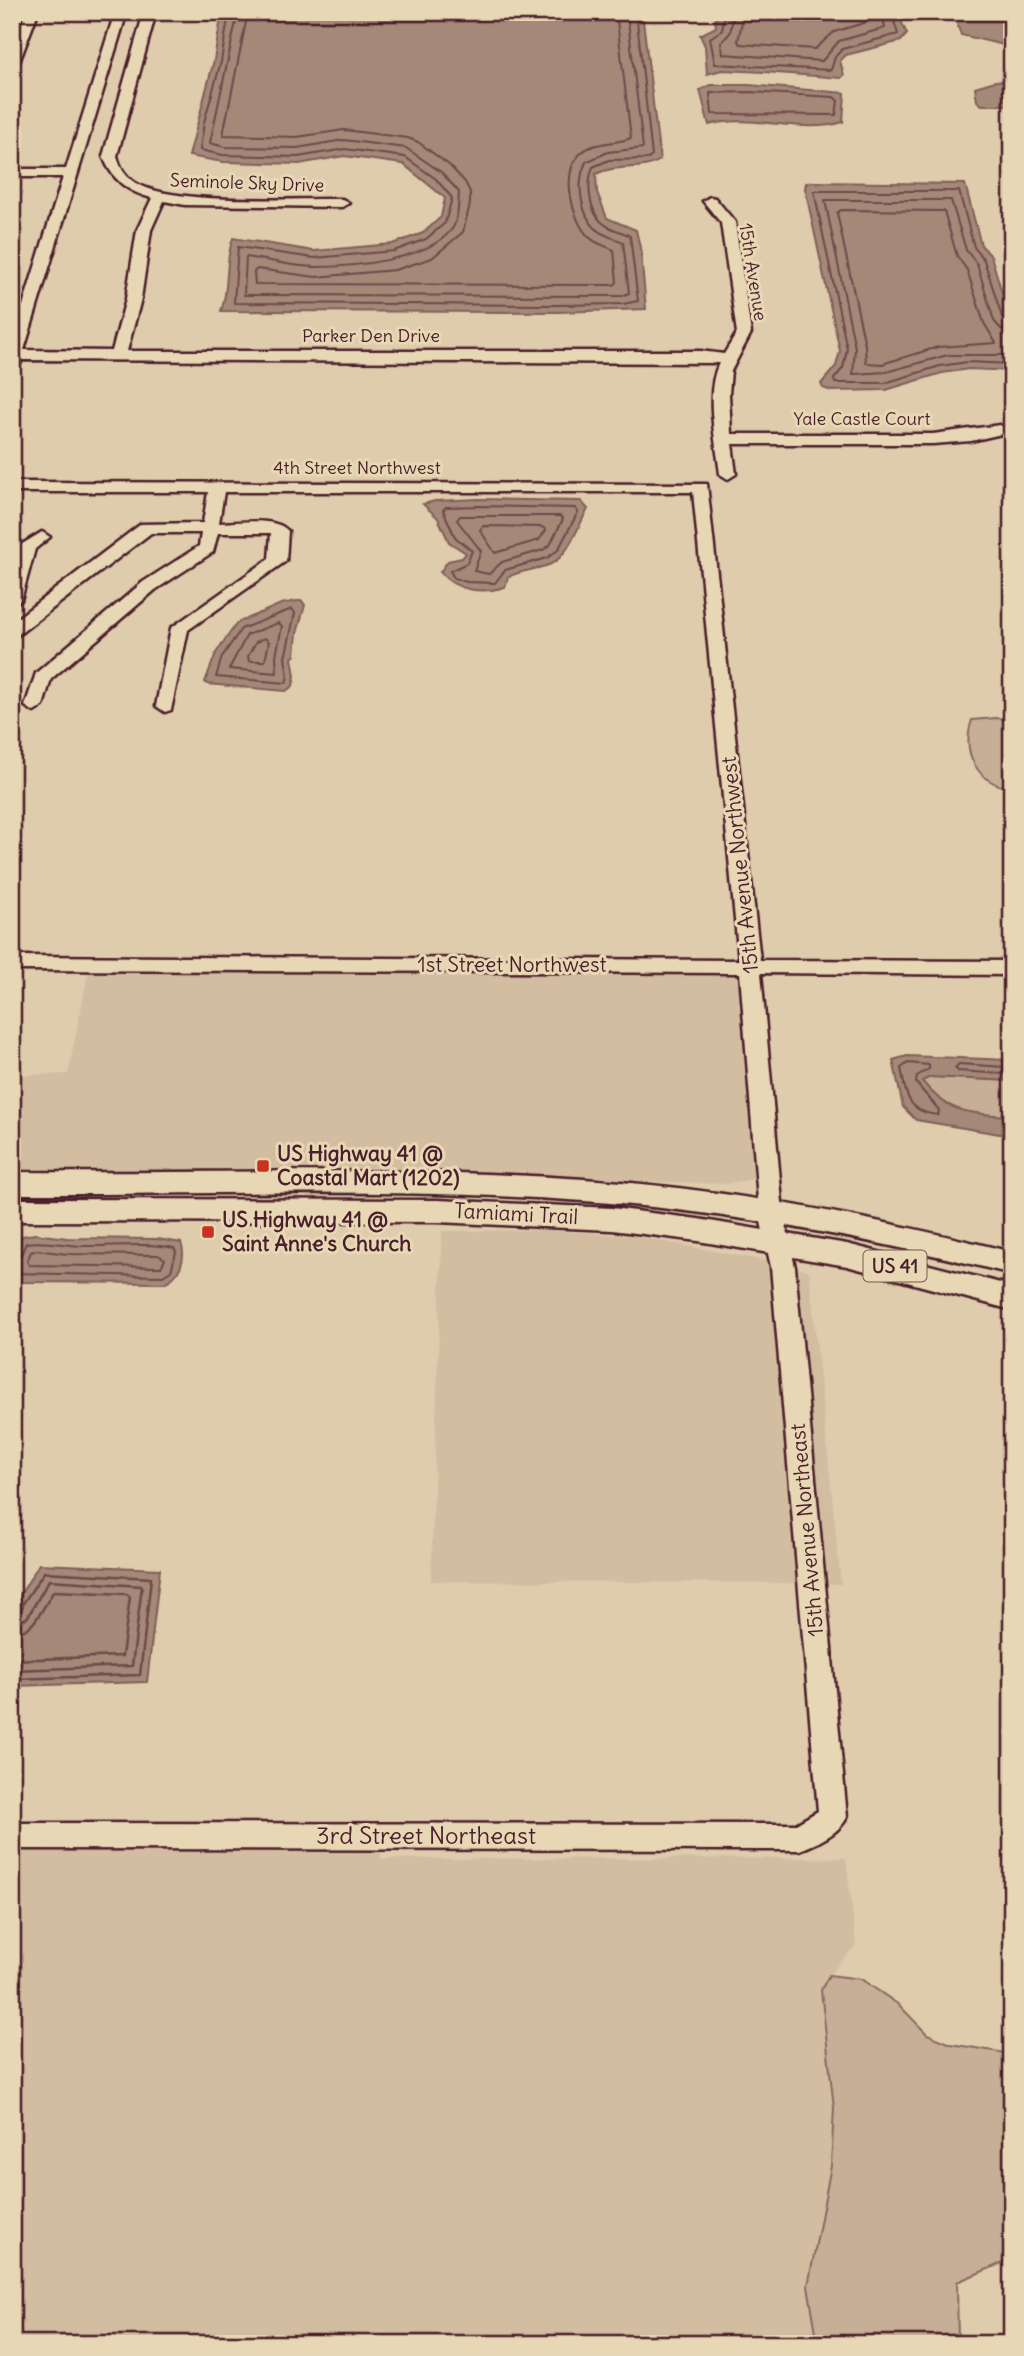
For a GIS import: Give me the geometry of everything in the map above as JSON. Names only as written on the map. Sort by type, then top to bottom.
[{"type":"main road","name":"Tamiami Trail","points":[[12,1183],[139,1197]]},
{"type":"main road","name":"Tamiami Trail","points":[[12,1210],[139,1197],[367,1197],[604,1219],[774,1227],[938,1245],[1012,1263]]},
{"type":"main road","name":"Tamiami Trail","points":[[774,1227],[1012,1298]]},
{"type":"street","points":[[12,65],[32,12]]},
{"type":"street","points":[[14,358],[121,12]]},
{"type":"street","name":"Seminole Sky Drive","points":[[150,12],[110,156],[113,171],[120,179],[160,197],[208,202],[342,203]]},
{"type":"street","points":[[12,173],[72,173]]},
{"type":"street","points":[[118,355],[152,207],[160,197]]},
{"type":"street","name":"15th Avenue","points":[[710,201],[728,222],[744,333],[741,343],[723,369],[724,439],[728,474]]},
{"type":"street","name":"Parker Den Drive","points":[[14,358],[118,355],[700,356],[729,359]]},
{"type":"street","name":"Yale Castle Court","points":[[724,439],[933,439],[1000,430]]},
{"type":"street","name":"4th Street Northwest","points":[[12,487],[701,488]]},
{"type":"street","points":[[34,706],[42,677],[137,596],[206,548],[217,487]]},
{"type":"street","name":"15th Avenue Northwest","points":[[701,488],[774,1227]]},
{"type":"street","points":[[12,631],[146,528],[273,528],[280,531],[276,561],[180,628],[165,706]]},
{"type":"street","points":[[12,600],[27,546],[42,537]]},
{"type":"street","name":"1st Street Northwest","points":[[12,963],[1012,968]]},
{"type":"street","name":"15th Avenue Northeast","points":[[774,1227],[783,1267],[833,1817]]},
{"type":"street","name":"3rd Street Northeast","points":[[12,1836],[800,1837],[833,1817]]},
{"type":"shaded area","points":[[1012,719],[1012,788],[989,780],[975,765],[971,755],[969,732],[972,720]]},
{"type":"shaded area","points":[[89,969],[742,973],[757,1164],[753,1179],[724,1184],[414,1172],[12,1171],[12,1075],[68,1074]]},
{"type":"shaded area","points":[[930,1077],[1012,1081],[1012,1117],[972,1113],[952,1106],[942,1101],[922,1081]]},
{"type":"shaded area","points":[[545,1230],[634,1236],[772,1262],[800,1583],[431,1581],[442,1231]]},
{"type":"shaded area","points":[[794,1267],[809,1271],[841,1584],[824,1584]]},
{"type":"shaded area","points":[[12,1846],[381,1847],[381,1859],[846,1858],[856,1945],[829,1975],[821,1990],[834,2108],[831,2166],[808,2286],[818,2344],[12,2344]]},
{"type":"shaded area","points":[[829,1975],[861,1979],[899,2005],[927,2034],[951,2044],[1012,2054],[1012,2259],[957,2282],[958,2344],[818,2344],[808,2286],[831,2166],[834,2108],[821,1990]]},
{"type":"water","points":[[222,12],[642,12],[660,160],[645,166],[612,169],[596,174],[597,192],[607,218],[636,230],[641,252],[646,309],[557,312],[221,311],[233,238],[314,251],[392,244],[423,233],[441,217],[445,198],[403,164],[344,156],[299,164],[223,162],[189,156],[214,60]]},
{"type":"water","points":[[722,12],[897,12],[907,34],[901,41],[846,55],[840,61],[844,75],[841,78],[722,70],[707,74],[705,46],[700,35],[716,27],[715,20]]},
{"type":"water","points":[[953,12],[1012,12],[1012,47],[961,35]]},
{"type":"water","points":[[1012,80],[1012,105],[982,105],[977,101],[975,87],[995,81]]},
{"type":"water","points":[[710,85],[749,85],[845,93],[843,122],[811,126],[742,121],[709,125],[700,90]]},
{"type":"water","points":[[806,183],[965,184],[981,245],[991,256],[1012,326],[1012,371],[969,369],[942,373],[886,390],[831,391],[823,388],[821,384],[836,366],[840,351],[805,188]]},
{"type":"water","points":[[479,499],[581,501],[588,509],[568,547],[557,560],[508,577],[505,587],[478,590],[461,587],[440,572],[448,561],[462,558],[466,553],[449,542],[438,518],[423,504]]},
{"type":"water","points":[[302,601],[305,605],[297,633],[295,655],[292,658],[295,676],[293,686],[286,691],[205,682],[216,653],[237,623],[281,604]]},
{"type":"water","points":[[907,1056],[1012,1060],[1012,1081],[930,1077],[922,1081],[942,1101],[962,1110],[1012,1117],[1012,1136],[916,1120],[903,1107],[893,1060]]},
{"type":"water","points":[[35,1234],[67,1238],[158,1239],[181,1243],[183,1255],[178,1272],[164,1283],[19,1282],[12,1279],[17,1243],[22,1236]]},
{"type":"water","points":[[39,1564],[160,1569],[147,1682],[12,1686],[12,1629],[17,1600]]},
{"type":"place","name":"US Highway 41 @ Coastal Mart (1202)","points":[[263,1166]]},
{"type":"place","name":"US Highway 41 @ Saint Anne's Church","points":[[208,1232]]}]
